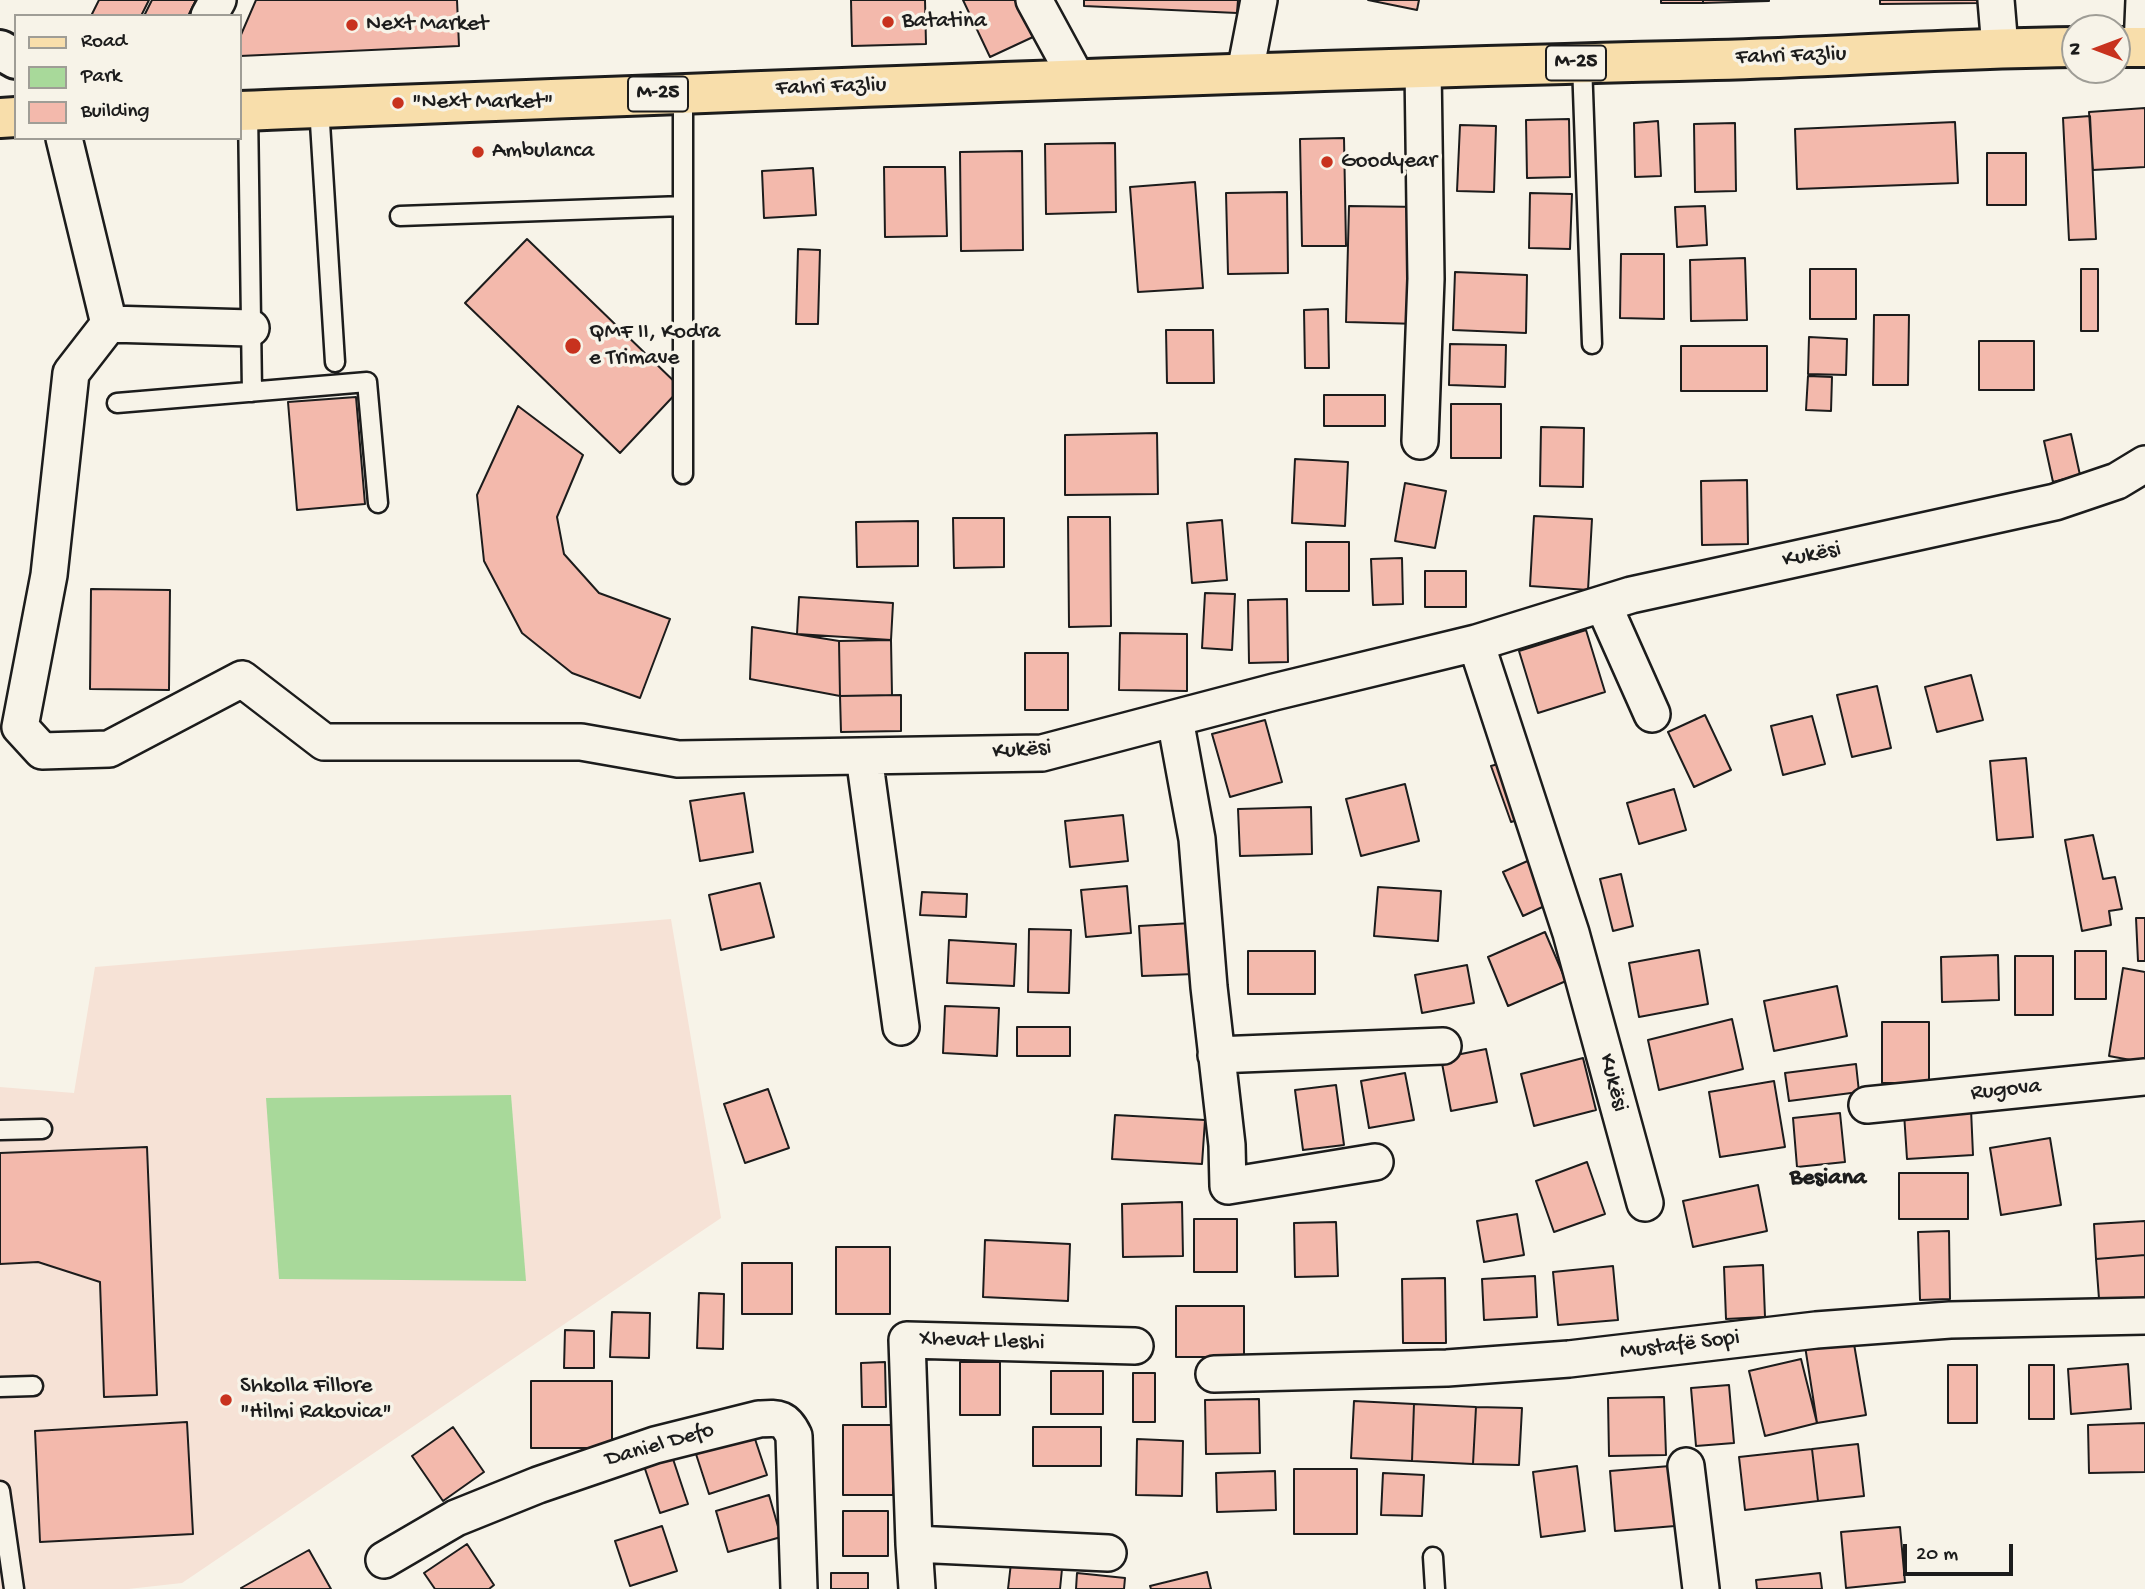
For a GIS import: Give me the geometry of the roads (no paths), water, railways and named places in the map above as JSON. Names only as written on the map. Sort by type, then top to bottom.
[{"type":"main road","name":"Fahri Fazliu","points":[[244,111],[1245,72],[1748,59],[2061,47]]},
{"type":"street","points":[[1034,0],[1077,79]]},
{"type":"street","points":[[1245,72],[1259,0]]},
{"type":"street","points":[[1996,0],[2000,48]]},
{"type":"street","points":[[2135,47],[2144,0]]},
{"type":"street","points":[[1420,441],[1426,279],[1423,67]]},
{"type":"street","points":[[64,140],[109,324],[251,328]]},
{"type":"street","name":"Kukësi","points":[[109,324],[71,373],[49,575],[20,727],[42,751],[109,748],[242,679],[324,742],[581,742],[678,759],[1042,752],[1476,643],[1630,595],[2055,502],[2117,481],[2145,464]]},
{"type":"street","points":[[1603,604],[1652,714]]},
{"type":"street","name":"Kukësi","points":[[1476,643],[1571,933],[1645,1203]]},
{"type":"street","points":[[1175,719],[1196,839],[1227,1145],[1228,1186],[1375,1162]]},
{"type":"street","points":[[864,756],[901,1027]]},
{"type":"street","points":[[1216,1055],[1443,1046]]},
{"type":"street","name":"Rugova","points":[[1867,1105],[2145,1076]]},
{"type":"street","name":"Mustafë Sopi","points":[[1214,1374],[1447,1368],[1569,1359],[1816,1329],[1950,1321],[2145,1316]]},
{"type":"street","name":"Xhevat Lleshi","points":[[917,1589],[907,1339],[1135,1346]]},
{"type":"street","name":"Daniel Defo","points":[[384,1560],[456,1518],[538,1485],[655,1445],[760,1419],[777,1418],[788,1423],[794,1436],[799,1589]]},
{"type":"street","points":[[1686,1466],[1701,1589]]},
{"type":"street","points":[[914,1544],[1108,1553]]},
{"type":"lane","points":[[1582,63],[1592,344]]},
{"type":"lane","points":[[683,93],[683,474]]},
{"type":"lane","points":[[319,107],[335,362]]},
{"type":"lane","points":[[244,111],[252,392]]},
{"type":"lane","points":[[400,216],[683,206]]},
{"type":"lane","points":[[117,403],[367,382],[378,503]]},
{"type":"lane","points":[[0,1130],[43,1129]]},
{"type":"lane","points":[[0,1387],[33,1386]]},
{"type":"lane","points":[[0,1491],[14,1589]]},
{"type":"lane","points":[[1433,1557],[1435,1589]]},
{"type":"place","name":"Batatina","points":[[888,22]]},
{"type":"place","name":"Next Market","points":[[352,25]]},
{"type":"place","name":"\"Next Market\"","points":[[398,103]]},
{"type":"place","name":"Ambulanca","points":[[478,152]]},
{"type":"place","name":"Goodyear","points":[[1327,162]]},
{"type":"place","name":"QMF II, Kodra e Trimave","points":[[573,346]]},
{"type":"place","name":"Shkolla Fillore \"Hilmi Rakovica\"","points":[[226,1400]]},
{"type":"district","name":"Besiana","points":[[1828,1179]]}]
